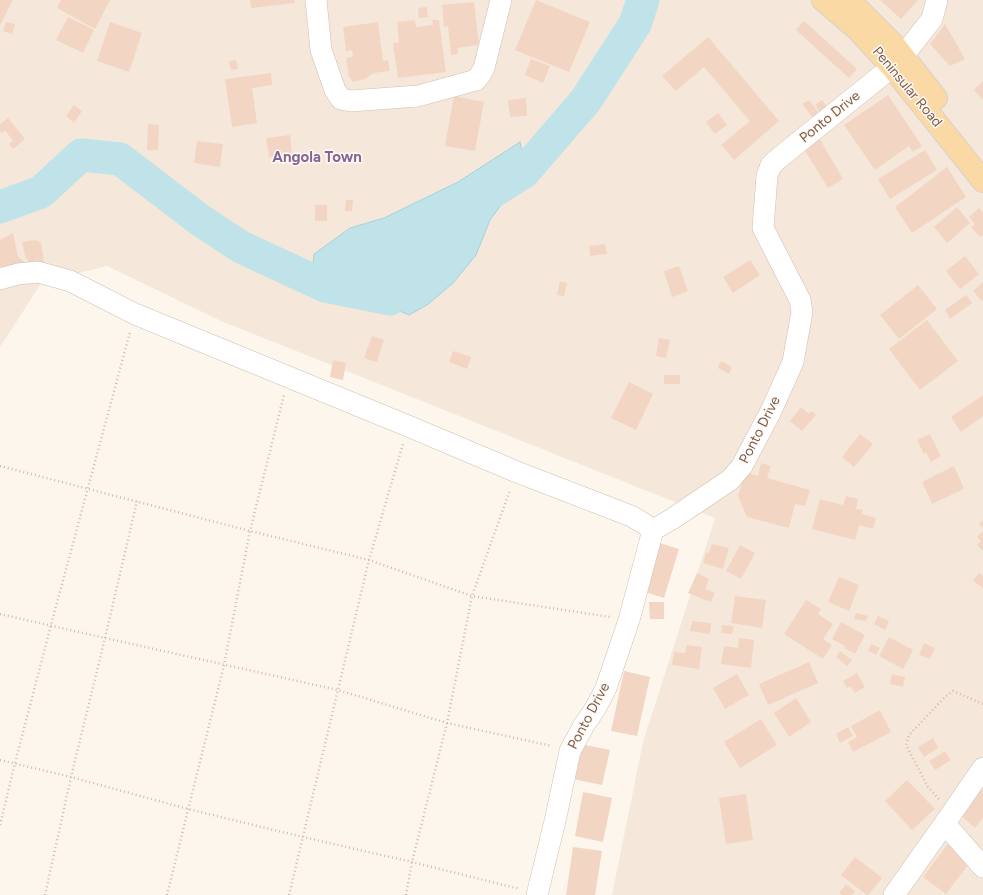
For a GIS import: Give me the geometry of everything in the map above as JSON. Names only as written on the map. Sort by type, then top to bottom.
[{"type":"main road","name":"Peninsular Road","points":[[823,0],[857,30],[898,61],[983,157]]},
{"type":"main road","name":"Peninsular Road","points":[[849,0],[876,26],[898,61],[983,181]]},
{"type":"street","points":[[316,0],[321,50],[334,90],[341,99],[351,101],[418,96],[476,80],[484,68],[501,0]]},
{"type":"street","name":"Ponto Drive","points":[[537,894],[555,822],[570,750],[606,688],[629,620],[653,530],[672,520],[730,480],[742,466],[771,411],[794,362],[802,312],[800,300],[763,228],[767,176],[771,165],[898,61],[932,19],[937,0]]},
{"type":"street","points":[[0,279],[18,274],[38,272],[70,281],[135,314],[289,376],[517,472],[631,516],[653,530]]},
{"type":"street","points":[[894,895],[983,768]]},
{"type":"street","points":[[949,818],[983,867]]},
{"type":"path","points":[[0,825],[51,625],[135,314]]},
{"type":"path","points":[[167,895],[224,665],[250,531],[289,376]]},
{"type":"path","points":[[289,895],[369,560],[408,426]]},
{"type":"path","points":[[0,466],[250,531],[369,560],[472,596],[629,620]]},
{"type":"path","points":[[406,895],[412,862],[447,723],[472,596],[517,472]]},
{"type":"path","points":[[45,895],[71,777],[137,501]]},
{"type":"path","points":[[0,614],[338,690],[447,723],[570,750]]},
{"type":"path","points":[[949,818],[928,787],[906,745],[909,735],[953,690],[983,704]]},
{"type":"path","points":[[0,760],[71,777],[188,809],[412,862],[537,894]]},
{"type":"shaded area","points":[[0,0],[983,0],[983,895],[612,895],[643,742],[715,518],[221,321],[107,266],[42,282],[0,347]]},
{"type":"water","points":[[520,142],[528,181],[509,194],[490,220],[476,255],[453,283],[427,305],[409,315],[397,310],[399,298],[376,284],[312,275],[314,254],[350,228],[384,218],[458,182]]},
{"type":"building","points":[[0,0],[13,0],[0,25]]},
{"type":"building","points":[[61,0],[110,0],[95,29],[57,8]]},
{"type":"building","points":[[250,0],[294,0],[295,3],[251,8]]},
{"type":"building","points":[[536,0],[590,22],[569,72],[515,50]]},
{"type":"building","points":[[880,0],[918,0],[901,19]]},
{"type":"building","points":[[474,2],[479,45],[457,48],[458,54],[451,55],[448,26],[444,27],[442,5]]},
{"type":"building","points":[[427,7],[428,17],[419,18],[418,8]]},
{"type":"building","points":[[68,17],[94,30],[83,53],[56,40]]},
{"type":"building","points":[[415,20],[416,27],[433,25],[432,20],[439,20],[446,72],[398,78],[393,43],[399,42],[397,22]]},
{"type":"building","points":[[804,21],[857,69],[849,78],[796,30]]},
{"type":"building","points":[[6,22],[15,24],[12,34],[3,31]]},
{"type":"building","points":[[110,22],[142,33],[129,72],[97,61]]},
{"type":"building","points":[[378,22],[383,61],[388,60],[390,71],[373,73],[365,79],[353,82],[349,77],[346,58],[353,57],[352,50],[346,51],[343,27]]},
{"type":"building","points":[[945,24],[965,59],[950,66],[930,44]]},
{"type":"building","points":[[708,37],[779,121],[734,160],[721,145],[750,121],[704,67],[676,91],[662,76]]},
{"type":"building","points":[[531,59],[550,66],[543,83],[525,75]]},
{"type":"building","points":[[236,60],[238,69],[231,70],[229,61]]},
{"type":"building","points":[[271,73],[272,85],[252,88],[257,123],[232,127],[225,79]]},
{"type":"building","points":[[983,81],[983,100],[974,90]]},
{"type":"building","points":[[888,95],[922,146],[913,152],[909,146],[875,170],[844,125]]},
{"type":"building","points":[[454,96],[484,102],[475,151],[445,146]]},
{"type":"building","points":[[526,98],[527,116],[510,117],[508,100]]},
{"type":"building","points":[[809,100],[819,113],[813,118],[802,104]]},
{"type":"building","points":[[822,100],[827,107],[820,112],[815,105]]},
{"type":"building","points":[[74,105],[82,111],[74,123],[66,116]]},
{"type":"building","points":[[718,113],[727,125],[715,134],[706,122]]},
{"type":"building","points":[[8,118],[25,139],[13,149],[9,144],[13,141],[5,130],[2,133],[0,131],[0,124]]},
{"type":"building","points":[[148,124],[159,125],[158,150],[147,150]]},
{"type":"building","points":[[290,135],[292,154],[269,157],[266,138]]},
{"type":"building","points":[[818,136],[843,179],[828,188],[802,146]]},
{"type":"building","points":[[197,141],[223,144],[220,167],[194,163]]},
{"type":"building","points":[[925,150],[937,170],[890,199],[878,179]]},
{"type":"building","points":[[947,167],[966,197],[912,233],[895,207]]},
{"type":"building","points":[[346,200],[353,200],[352,211],[345,211]]},
{"type":"building","points":[[315,205],[327,205],[327,221],[315,221]]},
{"type":"building","points":[[957,207],[970,223],[947,243],[934,227]]},
{"type":"building","points":[[979,208],[983,212],[983,235],[980,237],[971,227],[975,224],[969,217]]},
{"type":"building","points":[[13,233],[18,257],[27,264],[0,273],[0,240]]},
{"type":"building","points":[[35,240],[41,242],[44,262],[29,262],[25,256],[22,242]]},
{"type":"building","points":[[605,244],[607,254],[590,256],[589,246]]},
{"type":"building","points":[[965,256],[979,274],[960,289],[946,271]]},
{"type":"building","points":[[750,260],[760,275],[733,293],[723,277]]},
{"type":"building","points":[[679,266],[688,291],[672,297],[664,271]]},
{"type":"building","points":[[560,281],[567,283],[564,296],[557,295]]},
{"type":"building","points":[[983,282],[983,300],[982,301],[973,291]]},
{"type":"building","points":[[918,285],[937,309],[899,339],[880,315]]},
{"type":"building","points":[[966,295],[972,303],[950,319],[945,310]]},
{"type":"building","points":[[927,320],[958,361],[920,390],[889,349]]},
{"type":"building","points":[[372,336],[384,340],[377,362],[364,358]]},
{"type":"building","points":[[659,338],[670,340],[666,358],[656,356]]},
{"type":"building","points":[[453,351],[471,357],[467,369],[449,362]]},
{"type":"building","points":[[333,360],[346,363],[343,380],[330,377]]},
{"type":"building","points":[[721,361],[732,367],[729,374],[718,368]]},
{"type":"building","points":[[664,375],[680,375],[680,384],[664,384]]},
{"type":"building","points":[[629,382],[653,394],[636,430],[611,418]]},
{"type":"building","points":[[983,395],[983,416],[961,432],[951,417]]},
{"type":"building","points":[[801,407],[809,414],[812,411],[816,415],[802,431],[790,421]]},
{"type":"building","points":[[860,434],[873,444],[854,467],[842,457]]},
{"type":"building","points":[[930,434],[941,456],[931,462],[926,452],[924,454],[917,440]]},
{"type":"building","points":[[761,463],[771,466],[767,478],[810,490],[805,506],[795,504],[789,528],[747,517],[738,496],[745,472],[758,476]]},
{"type":"building","points":[[954,466],[964,489],[932,504],[922,482]]},
{"type":"building","points":[[846,496],[858,499],[856,509],[863,510],[862,514],[876,518],[873,529],[859,525],[855,540],[812,529],[820,499],[843,505]]},
{"type":"building","points":[[983,520],[983,528],[979,524]]},
{"type":"building","points":[[983,531],[983,551],[977,545],[981,541],[977,537]]},
{"type":"building","points":[[656,542],[679,549],[664,598],[642,591]]},
{"type":"building","points":[[712,544],[729,548],[723,569],[703,563],[706,552],[709,553]]},
{"type":"building","points":[[740,545],[755,553],[741,579],[726,571]]},
{"type":"building","points":[[697,573],[709,579],[705,589],[715,593],[711,602],[688,593]]},
{"type":"building","points":[[979,573],[983,576],[983,588],[973,581]]},
{"type":"building","points":[[839,577],[859,585],[849,611],[828,602]]},
{"type":"building","points":[[735,596],[766,600],[762,628],[731,623]]},
{"type":"building","points":[[806,600],[821,609],[818,614],[833,624],[823,639],[832,645],[823,659],[784,634]]},
{"type":"building","points":[[649,602],[664,602],[664,619],[650,619]]},
{"type":"building","points":[[856,613],[868,616],[866,621],[854,619]]},
{"type":"building","points":[[878,616],[889,621],[885,630],[874,624]]},
{"type":"building","points":[[692,621],[711,623],[710,634],[690,631]]},
{"type":"building","points":[[841,622],[865,635],[855,654],[844,648],[845,646],[832,639]]},
{"type":"building","points":[[722,625],[734,626],[732,634],[721,633]]},
{"type":"building","points":[[889,637],[913,650],[903,669],[879,656]]},
{"type":"building","points":[[739,638],[754,640],[751,668],[721,664],[724,646],[738,648]]},
{"type":"building","points":[[924,643],[935,648],[930,659],[919,655]]},
{"type":"building","points":[[871,644],[880,648],[876,655],[868,651]]},
{"type":"building","points":[[687,645],[702,647],[699,669],[672,665],[674,652],[685,653]]},
{"type":"building","points":[[840,651],[852,660],[847,666],[836,657]]},
{"type":"building","points":[[809,662],[818,683],[768,705],[759,684]]},
{"type":"building","points":[[624,671],[650,677],[637,736],[611,731]]},
{"type":"building","points":[[857,673],[865,687],[855,693],[850,686],[847,688],[843,681]]},
{"type":"building","points":[[737,674],[749,695],[725,709],[713,688]]},
{"type":"building","points":[[892,674],[905,677],[903,687],[890,684]]},
{"type":"building","points":[[796,698],[811,722],[789,737],[774,713]]},
{"type":"building","points":[[880,710],[891,732],[853,752],[848,742],[857,737],[851,726]]},
{"type":"building","points":[[761,719],[777,745],[740,768],[724,742]]},
{"type":"building","points":[[848,727],[853,736],[840,743],[836,734]]},
{"type":"building","points":[[933,738],[938,748],[924,757],[918,747]]},
{"type":"building","points":[[580,744],[610,750],[602,785],[573,779]]},
{"type":"building","points":[[945,751],[951,760],[935,770],[929,761]]},
{"type":"building","points":[[907,780],[935,809],[912,830],[885,801]]},
{"type":"building","points":[[979,788],[983,791],[983,818],[975,828],[958,813]]},
{"type":"building","points":[[583,792],[612,798],[603,842],[575,836]]},
{"type":"building","points":[[746,794],[753,840],[726,844],[719,798]]},
{"type":"building","points":[[950,841],[973,858],[946,894],[923,877]]},
{"type":"building","points":[[573,847],[602,851],[595,895],[566,895]]},
{"type":"building","points":[[855,857],[882,878],[868,895],[841,875]]},
{"type":"building","points":[[846,884],[855,891],[852,895],[842,895],[839,893]]},
{"type":"waterway","points":[[489,194],[524,172],[586,100],[635,24],[643,0]]},
{"type":"waterway","points":[[0,207],[41,192],[81,155],[120,159],[200,220],[241,247],[325,286],[390,299],[411,252]]},
{"type":"district","name":"Angola Town","points":[[317,158]]}]
